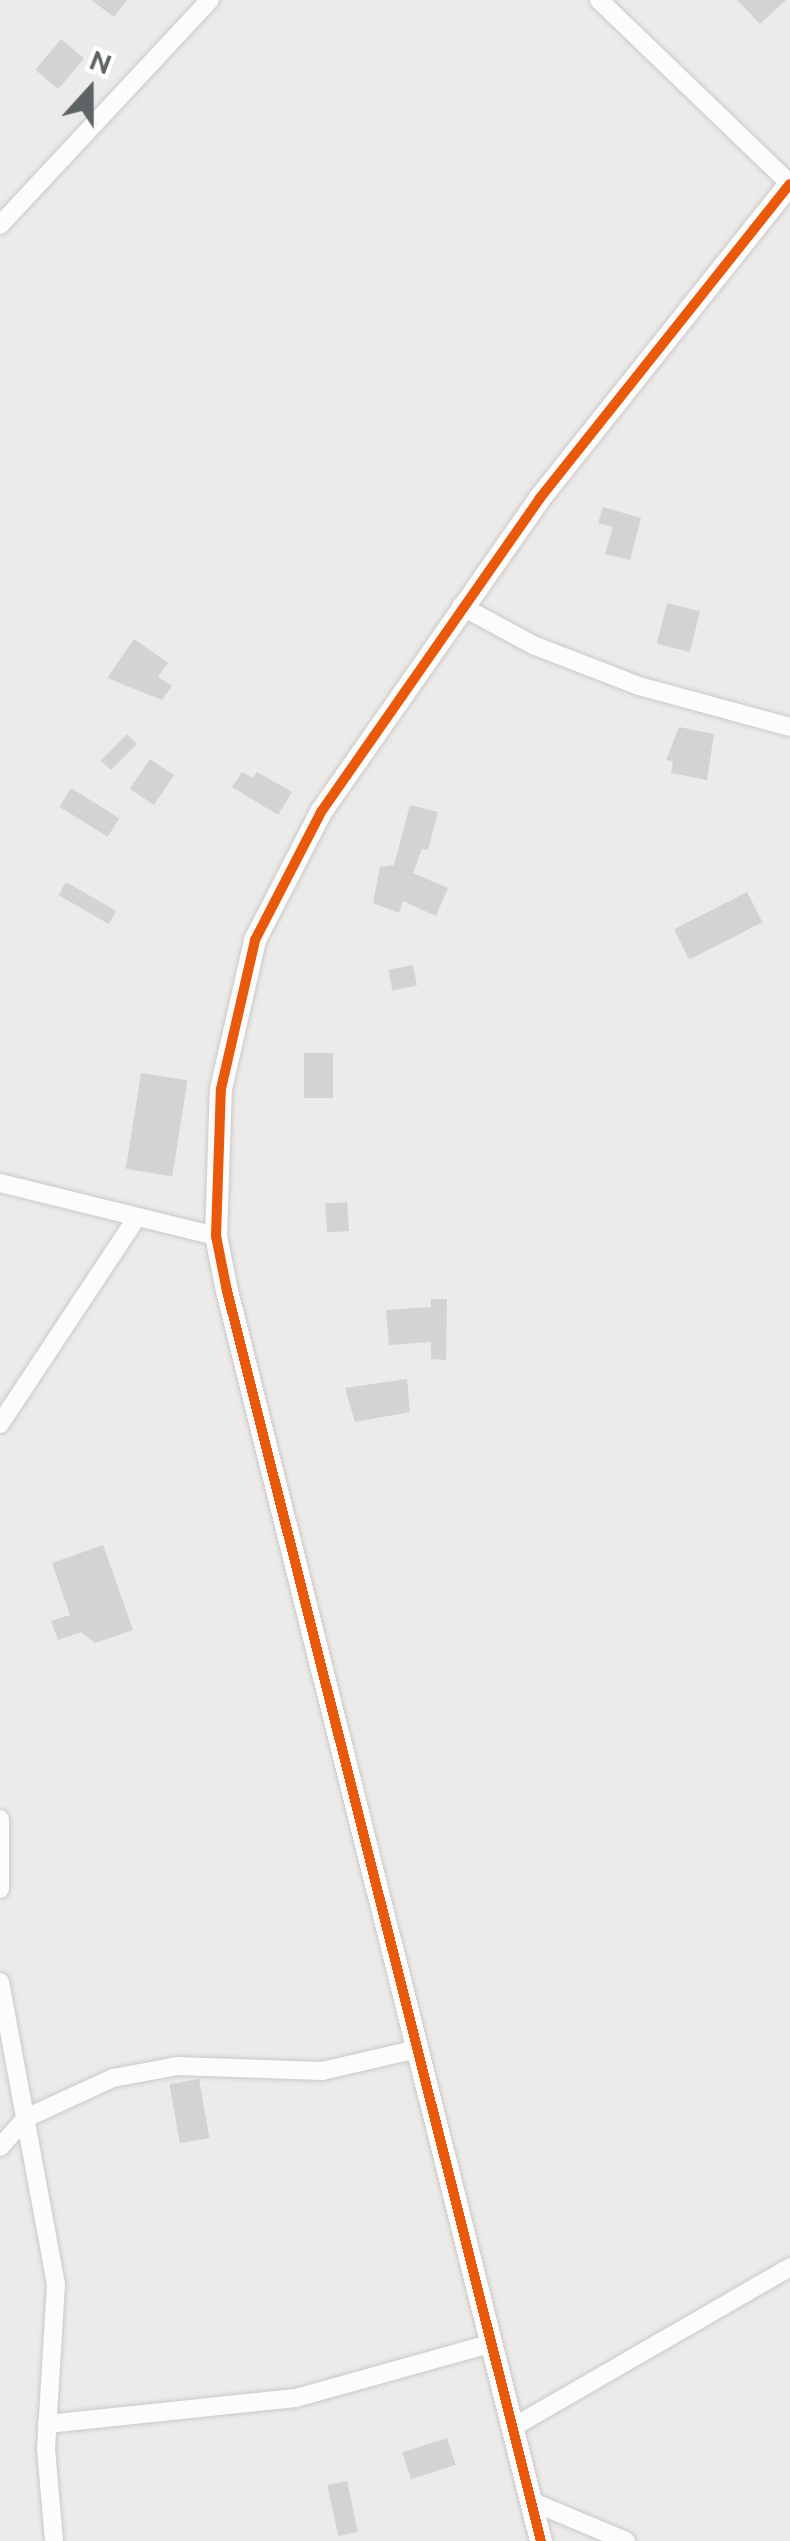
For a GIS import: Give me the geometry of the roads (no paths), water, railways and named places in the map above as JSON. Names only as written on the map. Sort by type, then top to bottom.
[{"type":"street","points":[[0,225],[210,0]]},
{"type":"street","points":[[541,2541],[515,2426],[490,2344],[262,1448],[216,1236],[221,1089],[255,940],[321,812],[461,606],[790,184],[599,0]]},
{"type":"street","points":[[461,606],[534,645],[639,686],[790,727]]},
{"type":"street","points":[[0,1183],[216,1236]]},
{"type":"street","points":[[0,1424],[137,1217]]},
{"type":"street","points":[[0,1819],[0,1889]]},
{"type":"street","points":[[0,1982],[56,2285],[47,2424],[54,2541]]},
{"type":"street","points":[[0,2146],[26,2118],[113,2078],[177,2066],[268,2074],[322,2070],[417,2049]]},
{"type":"street","points":[[515,2426],[790,2267]]},
{"type":"street","points":[[47,2424],[296,2398],[490,2344]]},
{"type":"street","points":[[533,2502],[626,2541]]}]
